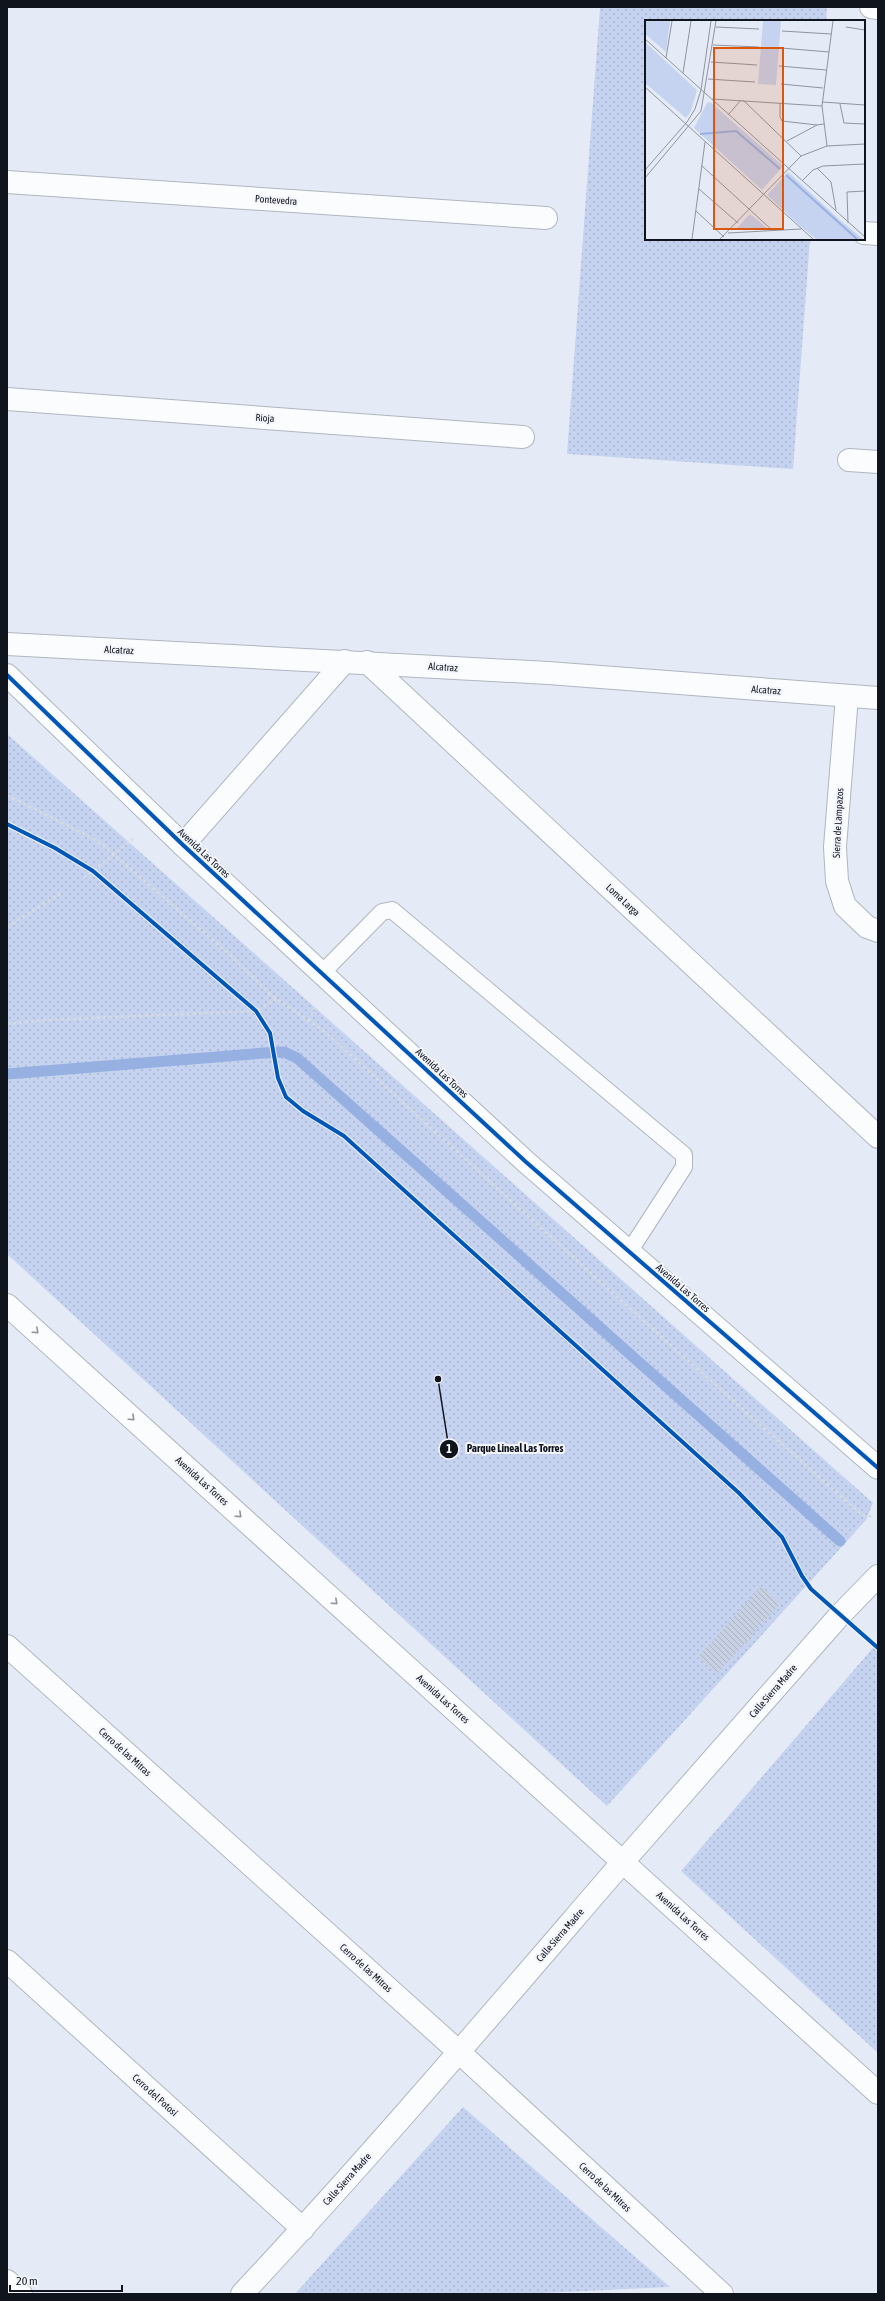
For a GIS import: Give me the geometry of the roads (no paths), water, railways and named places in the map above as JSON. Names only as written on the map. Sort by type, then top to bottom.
[{"type":"street","points":[[870,7],[878,8]]},
{"type":"street","name":"Pontevedra","points":[[7,182],[546,218]]},
{"type":"street","points":[[865,233],[878,234]]},
{"type":"street","name":"Rioja","points":[[7,399],[523,437]]},
{"type":"street","points":[[849,460],[878,462]]},
{"type":"street","name":"Alcatraz","points":[[7,644],[367,662],[548,673],[878,698]]},
{"type":"street","points":[[183,845],[345,661]]},
{"type":"street","name":"Loma Larga","points":[[367,662],[878,1137]]},
{"type":"street","name":"Avenida Las Torres","points":[[7,676],[183,845],[526,1162],[878,1468]]},
{"type":"street","name":"Sierra de Lampazos","points":[[847,696],[835,847],[836,881],[845,906],[867,927],[878,931]]},
{"type":"street","name":"Avenida Las Torres","points":[[7,1305],[878,2093]]},
{"type":"street","name":"Calle Sierra Madre","points":[[242,2294],[303,2229],[460,2052],[623,1862],[840,1615],[878,1576]]},
{"type":"street","name":"Cerro de las Mitras","points":[[7,1646],[460,2052],[722,2294]]},
{"type":"street","name":"Cerro del Potosí","points":[[7,1961],[303,2229]]},
{"type":"street","points":[[7,2281],[21,2294]]},
{"type":"lane","points":[[322,974],[382,912],[392,910],[684,1155],[684,1167],[629,1252]]},
{"type":"waterway","points":[[7,1074],[264,1053],[284,1052],[297,1058],[840,1541]]},
{"type":"place","name":"Parque Lineal Las Torres","points":[[438,1379]]}]
